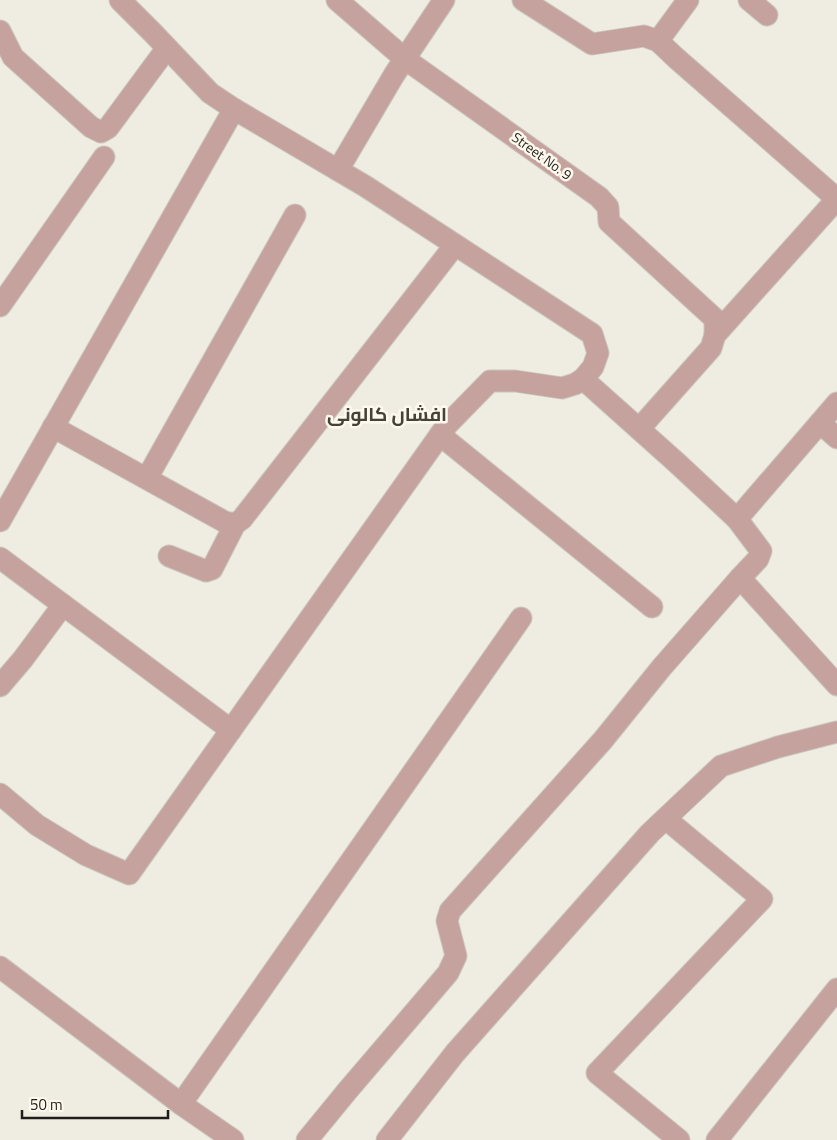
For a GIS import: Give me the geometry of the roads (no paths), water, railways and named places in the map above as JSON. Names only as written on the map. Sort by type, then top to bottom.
[{"type":"street","points":[[0,794],[37,825],[86,855],[129,874],[447,425],[490,381],[562,388],[583,379],[593,367],[598,353],[592,334],[365,186],[210,93],[120,0]]},
{"type":"street","name":"Street No. 9","points":[[337,0],[405,58],[599,197],[608,207],[609,222],[715,318],[715,335]]},
{"type":"street","points":[[338,170],[405,58],[444,0]]},
{"type":"street","points":[[523,0],[592,44],[644,36],[658,41],[837,199],[715,335],[711,348],[639,429]]},
{"type":"street","points":[[658,41],[688,0]]},
{"type":"street","points":[[749,0],[767,15]]},
{"type":"street","points":[[0,31],[13,57],[92,127],[101,132],[108,128],[167,48]]},
{"type":"street","points":[[0,522],[234,109]]},
{"type":"street","points":[[0,306],[104,157]]},
{"type":"street","points":[[147,478],[296,215]]},
{"type":"street","points":[[169,556],[206,572],[212,569],[235,524],[242,519],[455,245]]},
{"type":"street","points":[[307,1140],[448,973],[456,956],[447,921],[450,911],[603,740],[662,667],[758,559],[761,551],[737,519],[678,463],[583,379]]},
{"type":"street","points":[[737,519],[837,403]]},
{"type":"street","points":[[820,423],[837,438]]},
{"type":"street","points":[[53,427],[225,522],[235,524]]},
{"type":"street","points":[[440,435],[652,606]]},
{"type":"street","points":[[0,558],[231,730]]},
{"type":"street","points":[[740,578],[837,685]]},
{"type":"street","points":[[0,686],[23,659],[63,605]]},
{"type":"street","points":[[181,1104],[520,618]]},
{"type":"street","points":[[387,1140],[455,1053],[650,833],[722,766],[778,747],[837,732]]},
{"type":"street","points":[[666,819],[762,899],[597,1073],[679,1140]]},
{"type":"street","points":[[0,968],[181,1104],[211,1134],[234,1140]]},
{"type":"street","points":[[717,1140],[837,989]]},
{"type":"district","name":"افشاں کالونی","points":[[387,414]]}]
